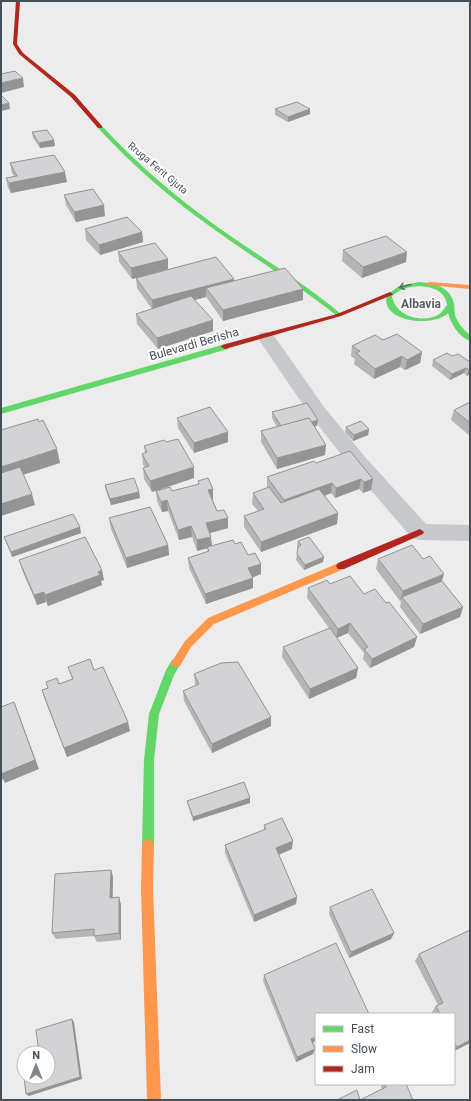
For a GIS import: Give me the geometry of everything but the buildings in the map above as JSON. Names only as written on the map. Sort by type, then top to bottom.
[{"type":"street","name":"Rruga Ferit Gjuta","points":[[18,1],[19,8],[15,44],[21,54],[73,96],[120,150],[171,195],[234,241],[316,296],[339,315]]},
{"type":"street","name":"Bulevardi Berisha","points":[[1,411],[266,337],[339,315],[390,294],[403,286],[422,284],[470,287]]},
{"type":"street","points":[[422,284],[439,290],[446,295],[450,300],[453,321],[470,341]]},
{"type":"street","points":[[390,294],[390,305],[395,311],[436,326]]},
{"type":"street","points":[[384,314],[433,319],[448,312],[450,306],[463,300]]},
{"type":"street","points":[[339,315],[364,314]]},
{"type":"street","points":[[449,332],[470,341]]},
{"type":"street","points":[[266,337],[317,411],[358,462],[420,532]]},
{"type":"street","points":[[154,1100],[147,889],[150,760],[154,714],[170,674],[188,644],[211,621],[420,532],[470,533]]},
{"type":"traffic: fast","points":[[100,127],[147,174],[181,202],[234,241],[301,286],[339,315]]},
{"type":"traffic: fast","points":[[450,306],[439,317],[424,320],[416,319],[407,317],[394,310],[390,304],[389,296],[402,287],[410,285],[419,284],[436,287],[448,296],[450,302],[451,311],[456,323],[470,339]]},
{"type":"traffic: fast","points":[[1,411],[225,347]]},
{"type":"traffic: fast","points":[[148,845],[149,760],[154,714],[170,673],[176,663]]},
{"type":"traffic: slow","points":[[429,284],[470,287]]},
{"type":"traffic: slow","points":[[176,663],[188,644],[211,621],[341,566]]},
{"type":"traffic: slow","points":[[148,845],[147,889],[154,1100]]},
{"type":"traffic: jam","points":[[18,1],[15,44],[21,54],[73,96],[100,127]]},
{"type":"traffic: jam","points":[[225,347],[339,315],[390,294]]},
{"type":"traffic: jam","points":[[341,566],[420,532]]},
{"type":"district","name":"Albavia","points":[[421,304]]}]
